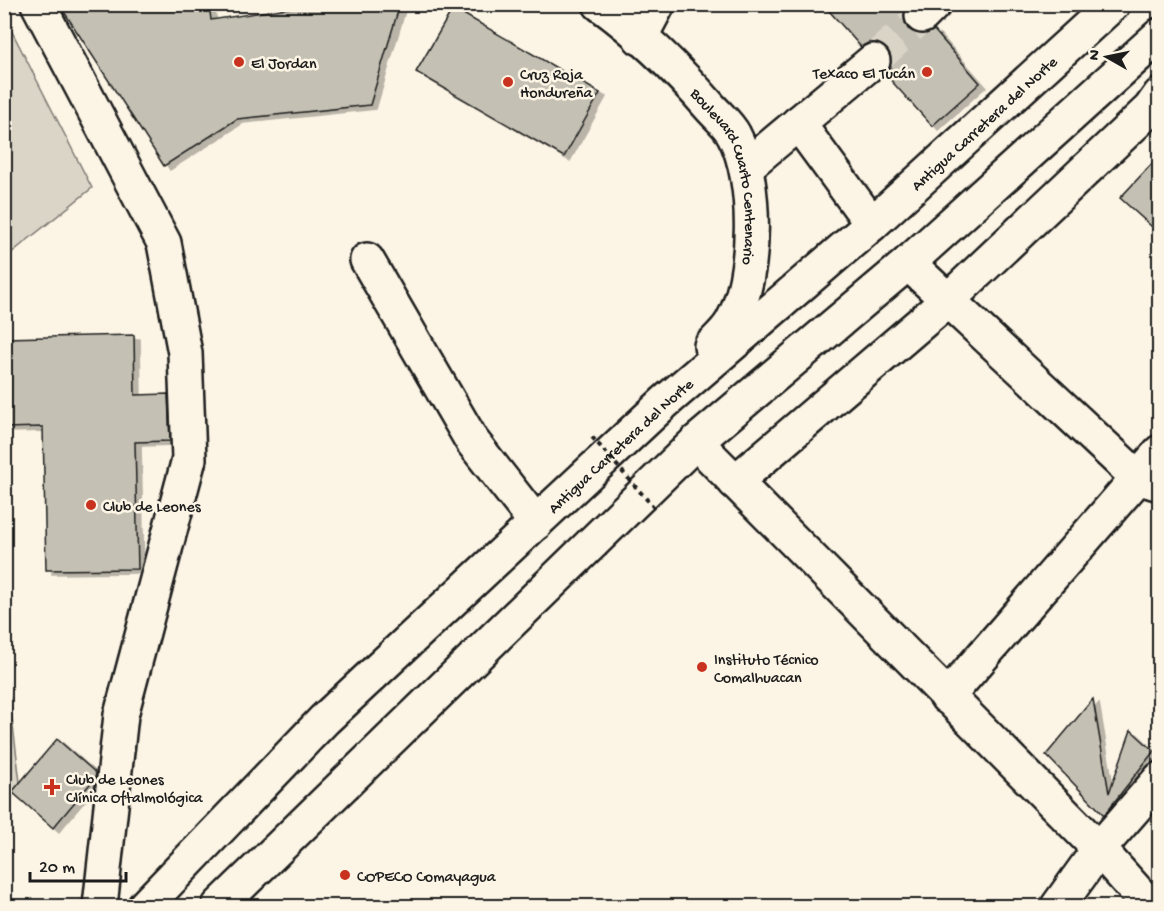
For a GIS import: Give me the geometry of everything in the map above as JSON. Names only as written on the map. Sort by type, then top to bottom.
[{"type":"main road","points":[[38,4],[164,243],[185,353],[189,459],[120,716],[100,906]]},
{"type":"main road","name":"Boulevard Cuarto Centenario","points":[[600,4],[690,84],[734,134],[747,166],[752,232],[747,280],[732,322],[665,402]]},
{"type":"main road","points":[[640,38],[658,4]]},
{"type":"main road","name":"Antigua Carretera del Norte","points":[[145,906],[324,720],[665,402],[872,224],[1113,4]]},
{"type":"main road","points":[[219,906],[696,442],[908,262],[1157,43]]},
{"type":"main road","points":[[747,166],[873,61]]},
{"type":"main road","points":[[735,482],[948,300],[1150,110],[1160,95]]},
{"type":"main road","points":[[798,123],[872,224]]},
{"type":"main road","points":[[367,260],[472,441],[536,524]]},
{"type":"main road","points":[[908,262],[1148,481]]},
{"type":"main road","points":[[696,442],[1099,849],[1150,906]]},
{"type":"main road","points":[[947,697],[1148,481],[1160,452]]},
{"type":"main road","points":[[1058,906],[1099,849],[1160,779]]},
{"type":"path","points":[[592,437],[657,511]]},
{"type":"shaded area","points":[[4,16],[92,188],[5,258],[4,258]]},
{"type":"shaded area","points":[[4,654],[20,782],[5,810],[4,810]]},
{"type":"building","name":"El Jordan","points":[[59,4],[209,4],[211,20],[314,4],[400,4],[370,105],[237,119],[164,166]]},
{"type":"building","name":"Texaco El Tucán","points":[[823,4],[908,4],[904,12],[904,20],[908,29],[918,34],[926,34],[934,30],[980,83],[932,126],[886,75],[891,67],[891,58],[887,49],[879,43],[870,42],[861,47]]},
{"type":"building","name":"Cruz Roja Hondureña","points":[[453,8],[600,93],[564,157],[416,72]]},
{"type":"building","points":[[1160,155],[1160,234],[1120,198]]},
{"type":"building","name":"Club de Leones","points":[[134,335],[135,395],[168,394],[170,441],[135,442],[138,569],[46,570],[43,427],[4,428],[4,338]]},
{"type":"building","points":[[1093,699],[1109,793],[1131,730],[1154,751],[1104,815],[1046,755]]},
{"type":"building","name":"Club de Leones Clínica Oftalmológica","points":[[57,739],[96,773],[95,778],[53,828],[12,792]]},
{"type":"tunnel","points":[[873,61],[922,16]]},
{"type":"place","name":"El Jordan","points":[[239,62]]},
{"type":"place","name":"Texaco El Tucán","points":[[927,72]]},
{"type":"place","name":"Cruz Roja Hondureña","points":[[508,82]]},
{"type":"place","name":"Club de Leones","points":[[91,505]]},
{"type":"place","name":"Instituto Técnico Comalhuacan","points":[[702,667]]},
{"type":"place","name":"Club de Leones Clínica Oftalmológica","points":[[52,787]]},
{"type":"place","name":"COPECO Comayagua","points":[[345,875]]}]
